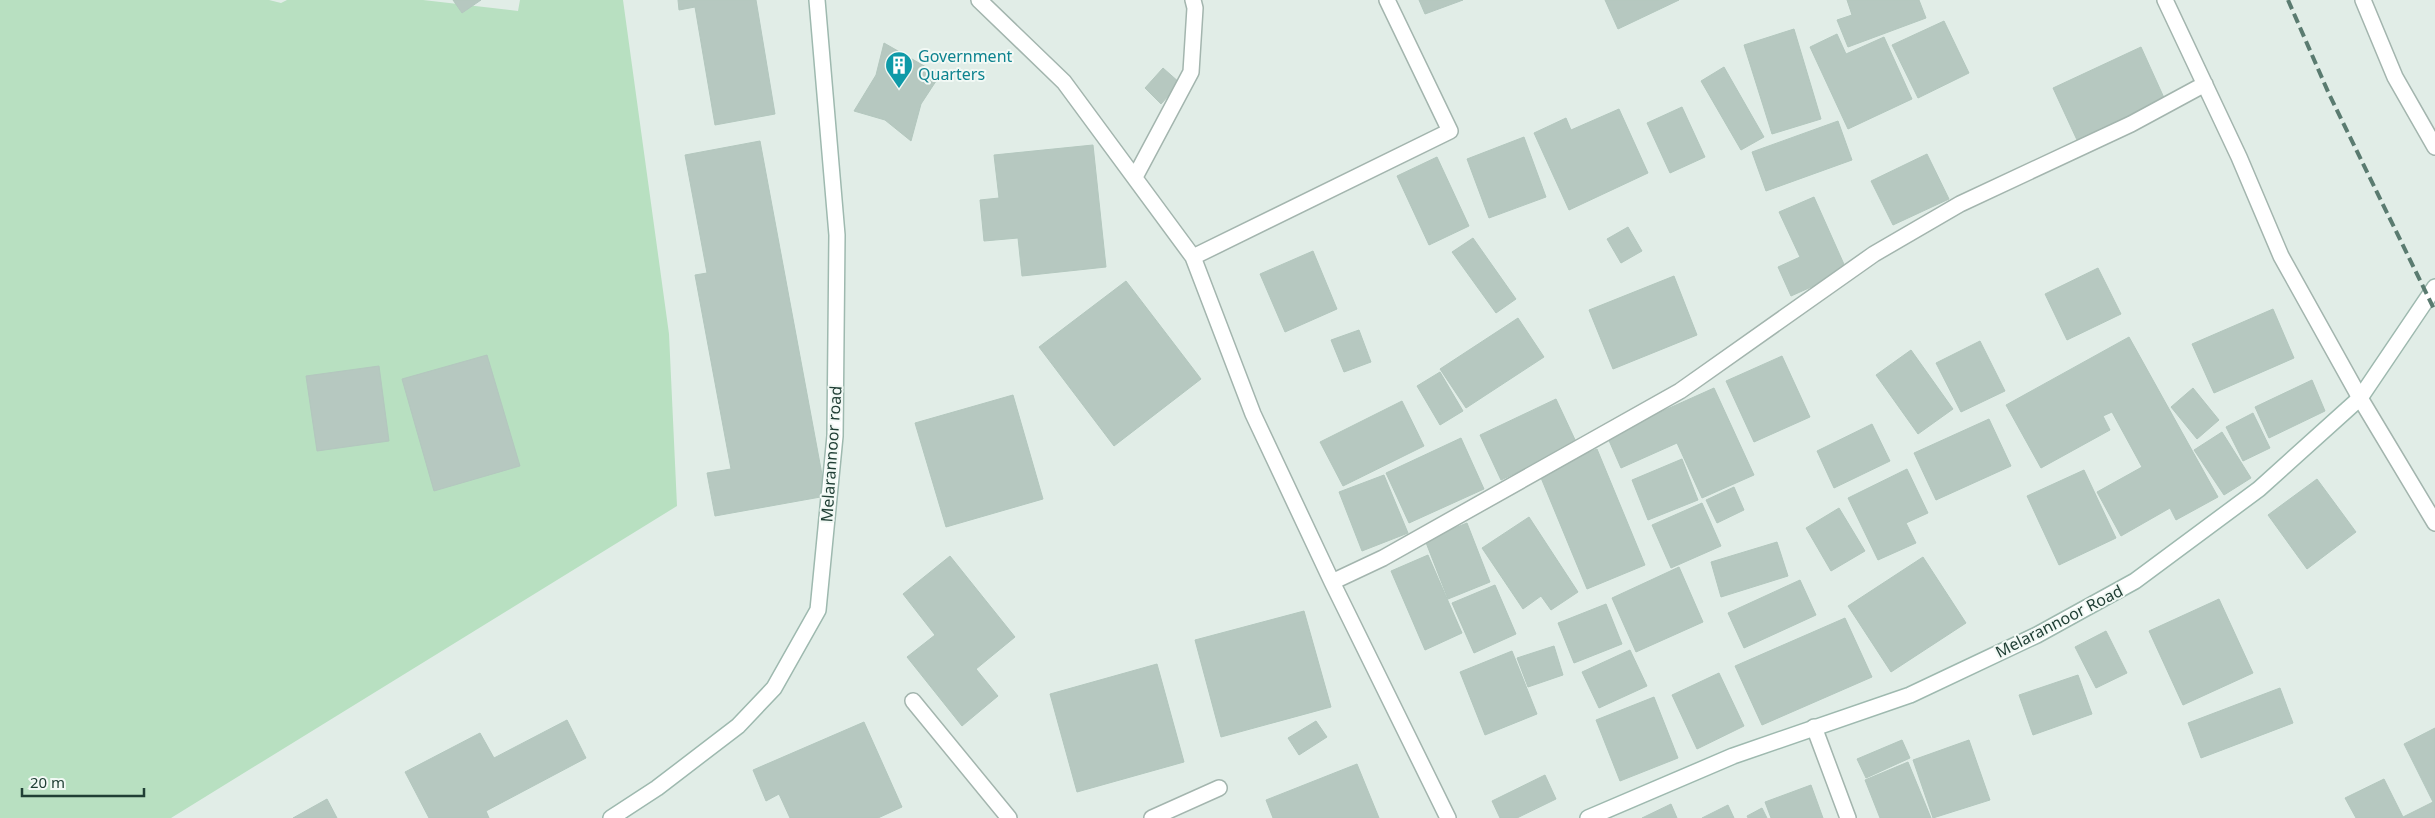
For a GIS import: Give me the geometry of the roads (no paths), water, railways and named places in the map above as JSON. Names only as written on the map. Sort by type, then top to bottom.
[{"type":"street","name":"Melarannoor road","points":[[611,818],[657,788],[738,726],[774,688],[818,610],[835,436],[837,235],[817,0]]},
{"type":"street","points":[[979,0],[1064,82],[1193,256],[1253,414],[1332,582],[1448,818]]},
{"type":"street","points":[[1136,177],[1191,72],[1195,8],[1193,0]]},
{"type":"street","points":[[1193,256],[1450,131],[1387,0]]},
{"type":"street","points":[[2165,0],[2205,84],[2281,256],[2360,398],[2435,523]]},
{"type":"street","points":[[2363,0],[2395,77],[2435,148]]},
{"type":"street","points":[[1332,582],[1383,558],[1680,391],[1874,254],[1960,204],[2131,124],[2205,84]]},
{"type":"street","name":"Melarannoor Road","points":[[1588,818],[1733,756],[1910,695],[2037,635],[2135,581],[2259,490],[2360,398],[2435,287]]},
{"type":"street","points":[[913,701],[1010,818]]},
{"type":"street","points":[[1814,727],[1848,818]]},
{"type":"street","points":[[1152,818],[1219,788]]},
{"type":"railway","points":[[2288,0],[2329,94],[2435,311]]},
{"type":"place","name":"Government Quarters","points":[[899,89]]}]
